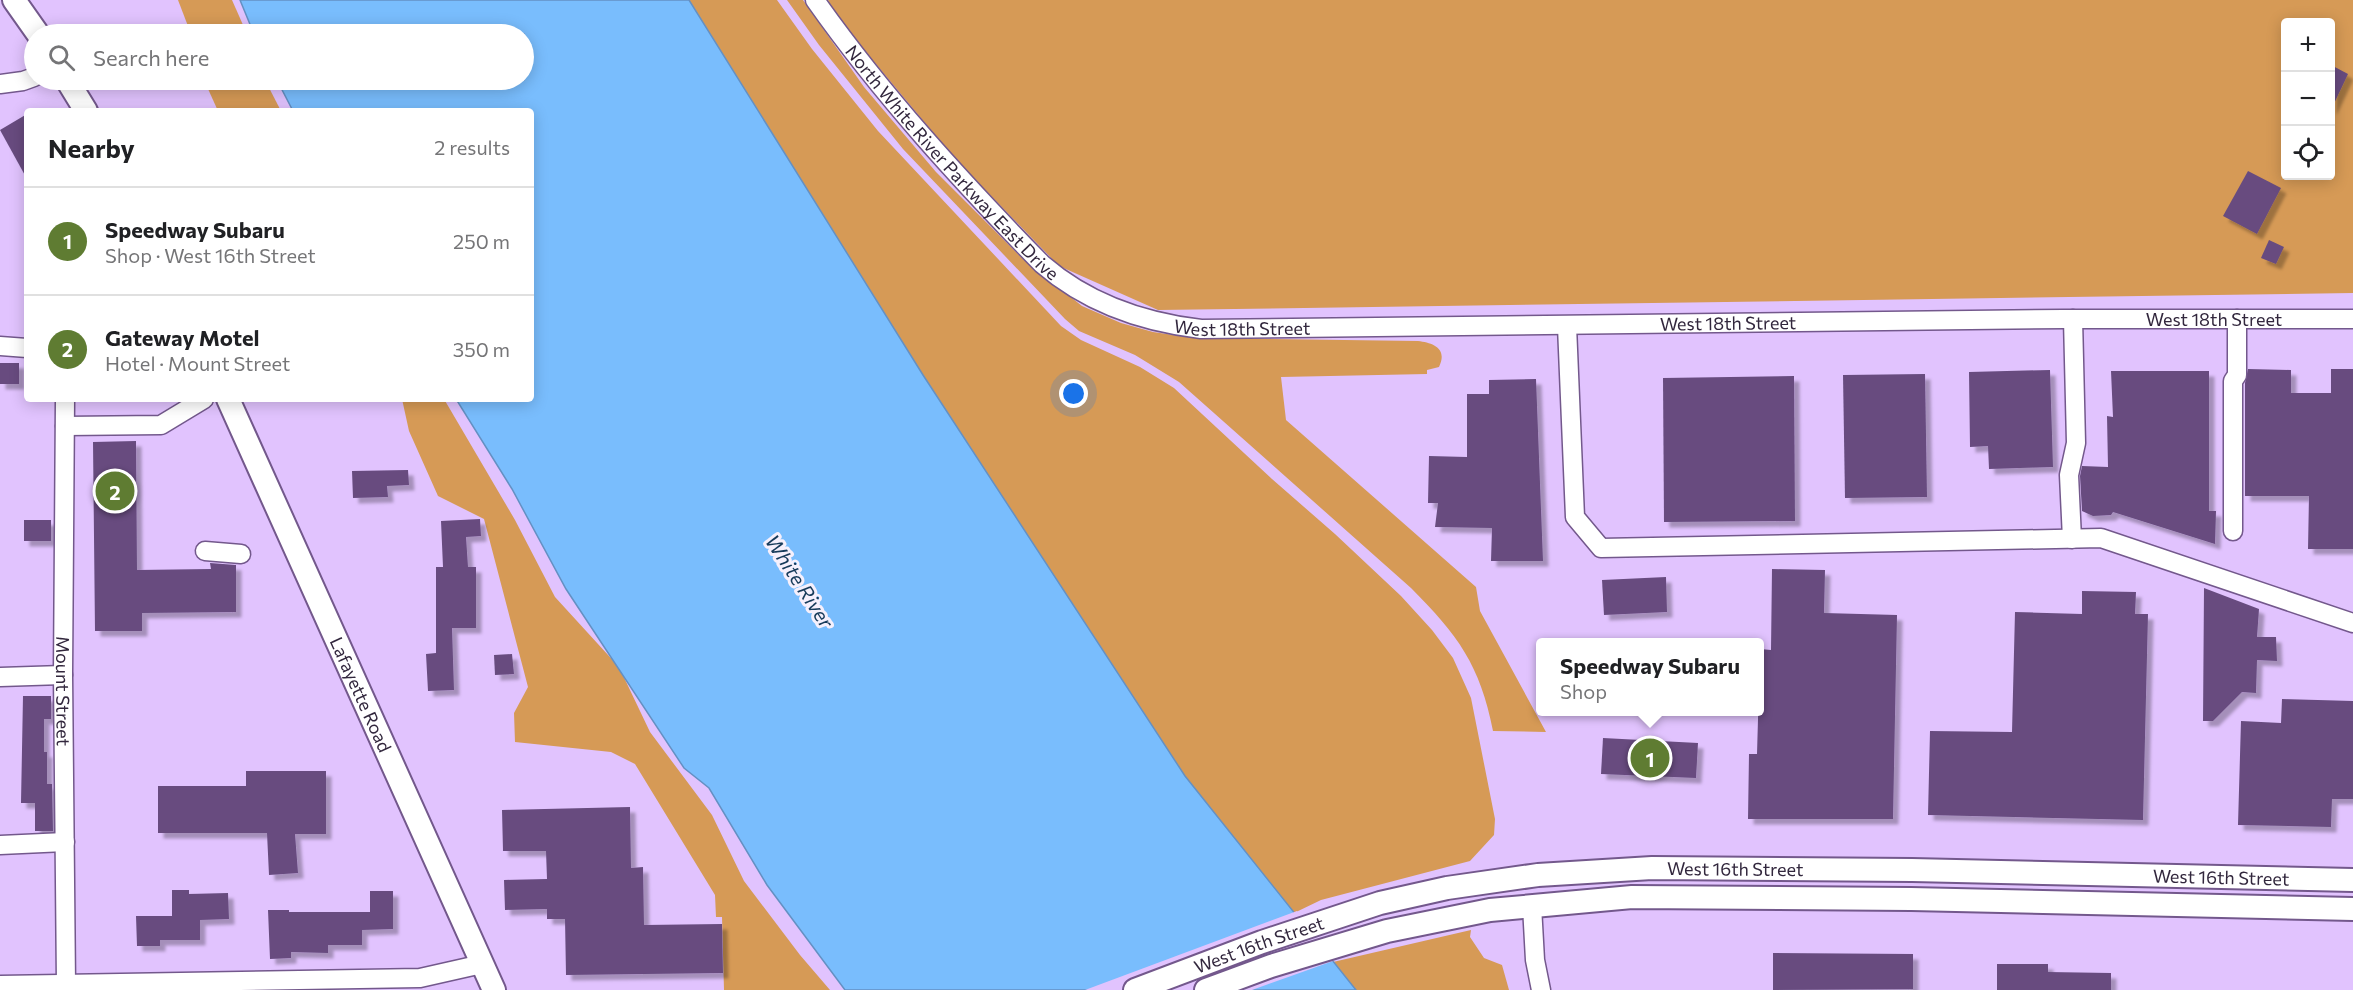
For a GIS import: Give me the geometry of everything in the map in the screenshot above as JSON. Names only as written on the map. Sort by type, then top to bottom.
[{"type":"main road","points":[[14,0],[31,24]]},
{"type":"main road","points":[[74,90],[84,108]]},
{"type":"main road","name":"Lafayette Road","points":[[229,402],[494,990]]},
{"type":"main road","name":"West 16th Street","points":[[1135,990],[1262,942],[1380,903],[1447,888],[1507,879],[1631,868],[1912,870],[2353,880]]},
{"type":"main road","name":"West 16th Street","points":[[1206,990],[1271,966],[1387,932],[1481,912],[1632,897],[1911,899],[2353,909]]},
{"type":"street","name":"North White River Parkway East Drive","points":[[815,0],[891,101],[1029,251],[1062,280],[1108,305]]},
{"type":"street","points":[[0,84],[24,80]]},
{"type":"street","name":"West 18th Street","points":[[1108,305],[1148,321],[1200,329],[2073,319],[2353,319]]},
{"type":"street","points":[[2072,539],[2069,475],[2076,443],[2073,319]]},
{"type":"street","points":[[2234,531],[2233,381],[2237,375],[2237,319]]},
{"type":"street","points":[[1567,326],[1575,517],[1601,548],[2101,538],[2353,623]]},
{"type":"street","name":"Mount Street","points":[[65,402],[63,675],[66,985]]},
{"type":"street","points":[[65,426],[161,425],[199,402]]},
{"type":"street","points":[[205,551],[241,554]]},
{"type":"street","points":[[0,677],[63,675]]},
{"type":"street","points":[[0,844],[65,842]]},
{"type":"street","points":[[1532,906],[1535,960],[1541,990]]},
{"type":"street","points":[[0,985],[344,985],[432,977],[482,964]]},
{"type":"shaded area","points":[[178,0],[232,0],[243,24],[187,24]]},
{"type":"shaded area","points":[[689,0],[777,0],[812,49],[878,131],[1061,326],[1081,340],[1140,367],[1174,388],[1335,534],[1401,596],[1432,630],[1453,658],[1471,698],[1495,819],[1494,835],[1470,861],[1321,900],[1294,913],[1185,776],[923,375]]},
{"type":"shaded area","points":[[787,0],[803,0],[864,87],[936,172],[1023,259],[1082,306],[1121,323],[1153,332],[1194,338],[1418,341],[1438,348],[1442,355],[1439,367],[1427,370],[1427,374],[1281,377],[1286,420],[1476,587],[1480,611],[1546,732],[1493,731],[1481,687],[1465,652],[1442,621],[1411,588],[1179,382],[1135,355],[1079,331],[1065,319],[903,149],[819,45]]},
{"type":"shaded area","points":[[828,0],[2353,0],[2353,293],[1158,310],[1059,266],[955,159],[835,15]]},
{"type":"shaded area","points":[[209,90],[270,90],[279,108],[217,108]]},
{"type":"shaded area","points":[[403,402],[446,402],[515,520],[555,597],[619,667],[650,732],[712,815],[744,881],[800,955],[830,990],[724,990],[722,917],[716,917],[715,895],[635,764],[611,752],[515,742],[514,713],[528,687],[484,519],[438,496],[409,431]]},
{"type":"shaded area","points":[[1471,930],[1470,937],[1484,958],[1502,965],[1509,990],[1356,990],[1333,962]]},
{"type":"water","name":"White River","points":[[240,0],[689,0],[923,375],[1185,776],[1356,990],[845,990],[767,885],[709,788],[684,768],[566,589],[512,489],[458,402],[534,402],[534,108],[291,108],[282,90],[534,90],[534,24],[250,24]]},
{"type":"pier","points":[[1297,911],[1336,960],[1252,990],[1085,990]]},
{"type":"building","points":[[2335,67],[2348,74],[2335,102]]},
{"type":"building","points":[[24,116],[24,174],[0,130]]},
{"type":"building","points":[[2248,171],[2281,188],[2257,234],[2223,216]]},
{"type":"building","points":[[2269,240],[2284,247],[2276,264],[2261,258]]},
{"type":"building","points":[[0,363],[19,363],[19,384],[0,384]]},
{"type":"building","points":[[2248,369],[2291,370],[2291,393],[2331,393],[2331,369],[2353,369],[2353,549],[2308,549],[2309,496],[2245,496],[2245,383]]},
{"type":"building","points":[[2050,370],[2053,467],[1989,469],[1988,446],[1970,447],[1969,372]]},
{"type":"building","points":[[2111,371],[2209,371],[2209,511],[2216,511],[2215,544],[2113,512],[2111,515],[2093,516],[2082,511],[2080,476],[2082,466],[2108,467],[2107,416],[2113,417]]},
{"type":"building","points":[[1925,374],[1927,497],[1845,498],[1843,375]]},
{"type":"building","points":[[1794,376],[1795,521],[1664,522],[1663,378]]},
{"type":"building","points":[[1536,379],[1543,561],[1491,561],[1492,528],[1435,527],[1438,503],[1428,503],[1429,456],[1467,457],[1467,394],[1489,394],[1489,380]]},
{"type":"building","points":[[136,441],[137,570],[211,569],[210,563],[236,565],[236,612],[142,613],[142,631],[95,631],[93,442]]},
{"type":"building","points":[[408,470],[409,485],[387,486],[388,497],[353,498],[352,471]]},
{"type":"building","points":[[480,519],[481,536],[466,537],[468,567],[476,567],[476,628],[452,628],[454,690],[428,691],[426,654],[436,653],[436,567],[443,567],[441,521]]},
{"type":"building","points":[[24,520],[51,520],[51,541],[24,541]]},
{"type":"building","points":[[1772,569],[1825,570],[1824,613],[1897,615],[1893,819],[1748,819],[1749,754],[1757,754],[1758,716],[1764,716],[1764,649],[1771,650]]},
{"type":"building","points":[[1666,577],[1667,612],[1604,615],[1602,580]]},
{"type":"building","points":[[2204,588],[2259,609],[2257,637],[2276,637],[2277,661],[2257,660],[2256,693],[2242,692],[2213,721],[2203,721]]},
{"type":"building","points":[[2082,591],[2136,592],[2135,614],[2148,614],[2143,820],[1928,815],[1930,731],[2012,732],[2015,612],[2082,614]]},
{"type":"building","points":[[512,654],[514,674],[495,675],[494,655]]},
{"type":"building","points":[[23,696],[51,696],[51,719],[44,719],[44,752],[47,752],[47,784],[52,784],[53,831],[35,831],[35,803],[21,803]]},
{"type":"building","points":[[2282,699],[2353,701],[2353,799],[2332,799],[2331,827],[2238,825],[2241,721],[2281,723]]},
{"type":"building","points":[[1603,738],[1698,743],[1696,778],[1601,774]]},
{"type":"building","points":[[246,771],[326,771],[326,834],[295,834],[298,873],[269,875],[267,833],[158,833],[158,786],[246,786]]},
{"type":"building","points":[[630,807],[631,868],[643,867],[644,925],[722,924],[723,973],[566,975],[565,919],[547,919],[547,909],[505,910],[504,880],[547,879],[546,851],[503,851],[502,810]]},
{"type":"building","points":[[172,890],[189,890],[189,894],[228,893],[229,919],[200,920],[200,940],[160,940],[160,946],[137,946],[136,916],[172,916]]},
{"type":"building","points":[[370,891],[393,891],[393,929],[362,930],[362,945],[328,945],[328,953],[291,952],[291,958],[270,959],[268,910],[370,912]]},
{"type":"building","points":[[1773,953],[1913,954],[1913,989],[1773,990]]},
{"type":"building","points":[[1997,964],[2048,964],[2048,972],[2111,973],[2111,990],[1997,990]]},
{"type":"place","name":"Gateway Motel","points":[[115,491]]},
{"type":"place","name":"Speedway Subaru","points":[[1650,758]]}]
